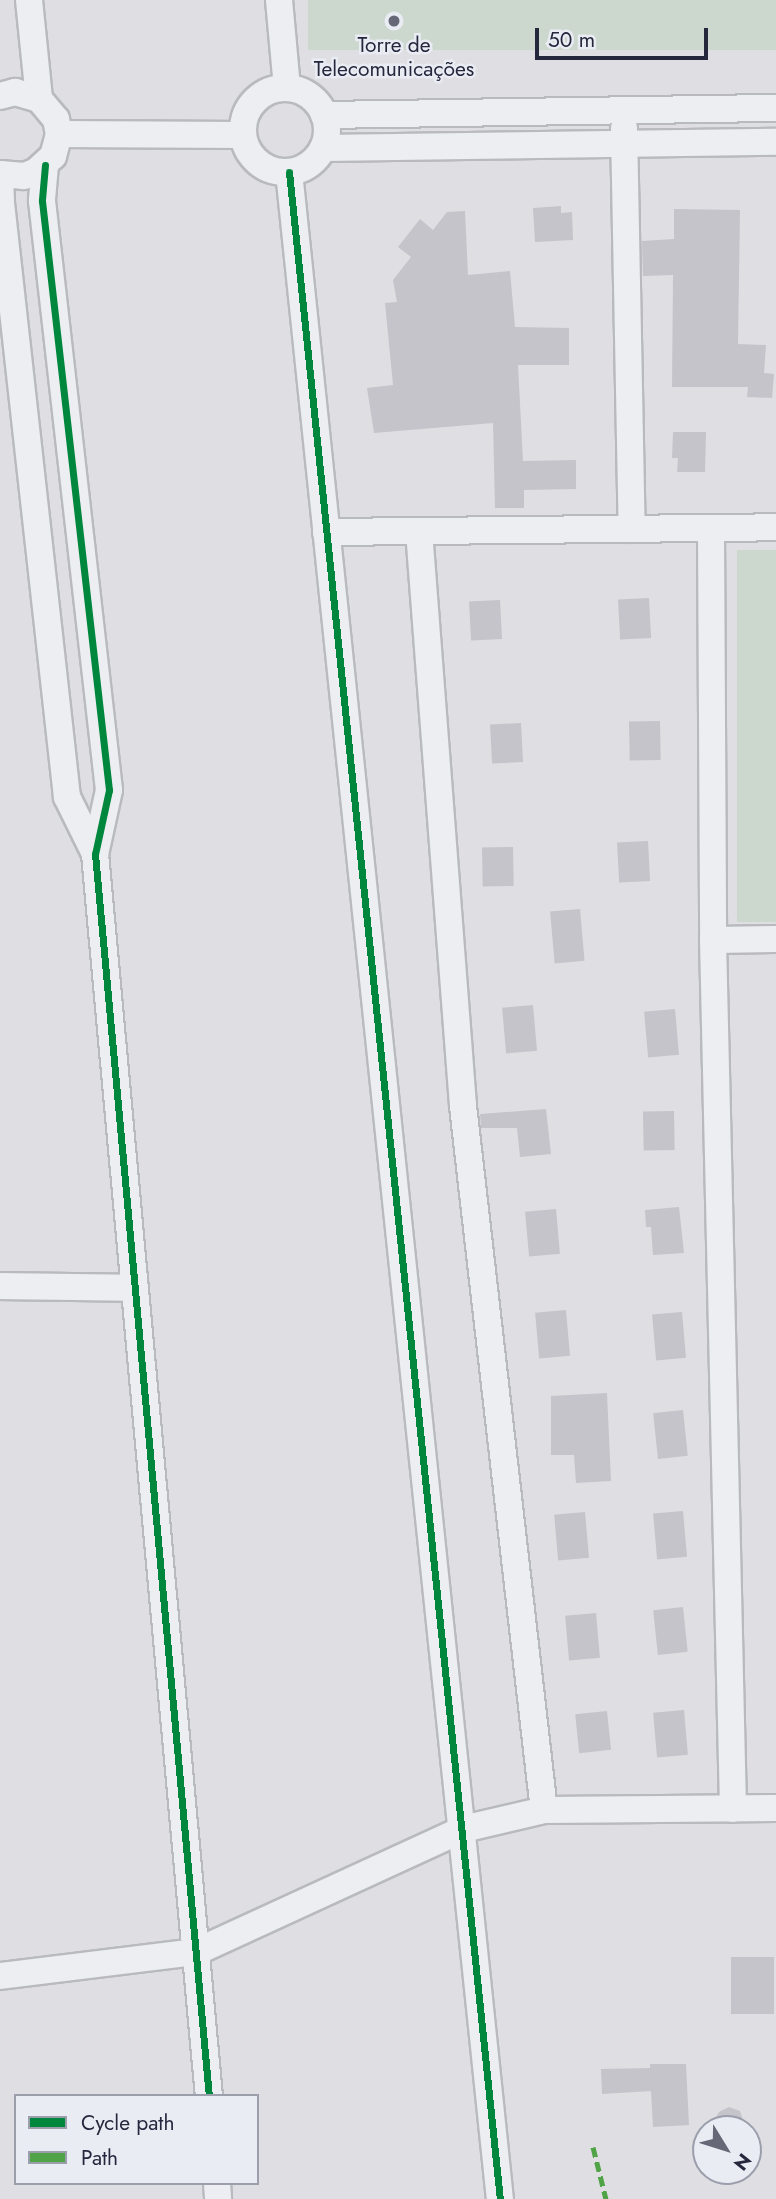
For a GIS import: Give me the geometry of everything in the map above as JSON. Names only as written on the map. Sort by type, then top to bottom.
[{"type":"street","points":[[29,0],[39,99]]},
{"type":"street","points":[[279,0],[287,88]]},
{"type":"street","points":[[287,88],[310,96],[324,115],[327,126],[323,148],[310,164],[289,172],[264,167],[246,148],[243,123],[254,101],[264,94],[287,88]]},
{"type":"street","points":[[0,96],[15,92],[39,99],[56,119],[59,134],[52,156],[45,165],[24,176],[0,174],[1,203],[67,797],[96,854]]},
{"type":"street","points":[[324,115],[776,108]]},
{"type":"street","points":[[624,110],[632,528]]},
{"type":"street","points":[[59,134],[243,135]]},
{"type":"street","points":[[323,148],[776,142]]},
{"type":"street","points":[[45,165],[44,215],[109,790],[96,854],[209,2094]]},
{"type":"street","points":[[289,172],[500,2199]]},
{"type":"street","points":[[326,532],[776,527]]},
{"type":"street","points":[[710,528],[713,940],[733,1809]]},
{"type":"street","points":[[419,531],[463,1106],[544,1810]]},
{"type":"street","points":[[67,797],[109,790]]},
{"type":"street","points":[[713,940],[776,939]]},
{"type":"street","points":[[0,1286],[135,1288]]},
{"type":"street","points":[[0,1976],[196,1952],[463,1829],[544,1810],[776,1808]]},
{"type":"shaded area","points":[[308,0],[776,0],[776,50],[308,50]]},
{"type":"shaded area","points":[[737,550],[776,550],[776,922],[737,922]]},
{"type":"building","points":[[561,206],[561,213],[572,212],[573,240],[535,242],[533,208]]},
{"type":"building","points":[[674,209],[740,210],[738,344],[766,345],[764,373],[774,374],[772,398],[747,397],[748,387],[672,387],[673,275],[643,276],[642,241],[674,239]]},
{"type":"building","points":[[465,211],[468,275],[510,271],[515,327],[569,328],[569,365],[518,365],[523,461],[576,460],[576,489],[524,490],[524,508],[495,508],[493,423],[374,433],[367,388],[393,385],[385,303],[397,302],[393,280],[411,257],[398,247],[420,219],[433,230],[447,212]]},
{"type":"building","points":[[673,432],[706,432],[705,472],[677,472],[678,458],[672,458]]},
{"type":"building","points":[[649,598],[651,638],[620,640],[618,600]]},
{"type":"building","points":[[500,600],[502,639],[471,641],[469,602]]},
{"type":"building","points":[[660,721],[661,760],[630,761],[629,722]]},
{"type":"building","points":[[521,723],[523,762],[492,764],[490,725]]},
{"type":"building","points":[[648,841],[650,881],[619,883],[617,843]]},
{"type":"building","points":[[513,847],[514,886],[483,887],[482,848]]},
{"type":"building","points":[[580,909],[585,961],[555,963],[550,912]]},
{"type":"building","points":[[533,1005],[537,1051],[506,1054],[502,1008]]},
{"type":"building","points":[[675,1009],[679,1055],[648,1058],[644,1012]]},
{"type":"building","points":[[546,1109],[551,1154],[520,1157],[517,1128],[481,1128],[480,1114]]},
{"type":"building","points":[[674,1111],[675,1150],[644,1151],[643,1112]]},
{"type":"building","points":[[679,1207],[684,1253],[653,1255],[651,1227],[646,1227],[645,1210]]},
{"type":"building","points":[[556,1209],[560,1254],[529,1257],[525,1212]]},
{"type":"building","points":[[566,1310],[570,1356],[539,1359],[535,1313]]},
{"type":"building","points":[[682,1312],[686,1358],[656,1360],[652,1315]]},
{"type":"building","points":[[607,1393],[611,1481],[576,1483],[574,1455],[551,1455],[551,1396]]},
{"type":"building","points":[[683,1410],[688,1456],[658,1459],[653,1413]]},
{"type":"building","points":[[683,1511],[687,1557],[657,1559],[653,1514]]},
{"type":"building","points":[[585,1512],[589,1558],[558,1561],[554,1515]]},
{"type":"building","points":[[683,1607],[688,1652],[658,1655],[653,1610]]},
{"type":"building","points":[[596,1613],[600,1658],[569,1661],[565,1616]]},
{"type":"building","points":[[684,1710],[688,1755],[657,1758],[653,1713]]},
{"type":"building","points":[[607,1711],[611,1750],[579,1753],[575,1714]]},
{"type":"building","points":[[731,1957],[774,1957],[774,2014],[731,2014]]},
{"type":"building","points":[[650,2064],[686,2064],[689,2125],[653,2127],[651,2091],[602,2094],[601,2069],[650,2068]]},
{"type":"building","points":[[729,2107],[740,2111],[741,2115],[717,2115]]},
{"type":"marked path","points":[[593,2147],[606,2199]]},
{"type":"cycle path","points":[[45,165],[42,201],[109,790],[95,854],[209,2094]]},
{"type":"cycle path","points":[[289,172],[500,2199]]},
{"type":"place","name":"Torre de Telecomunicações","points":[[394,21]]}]
